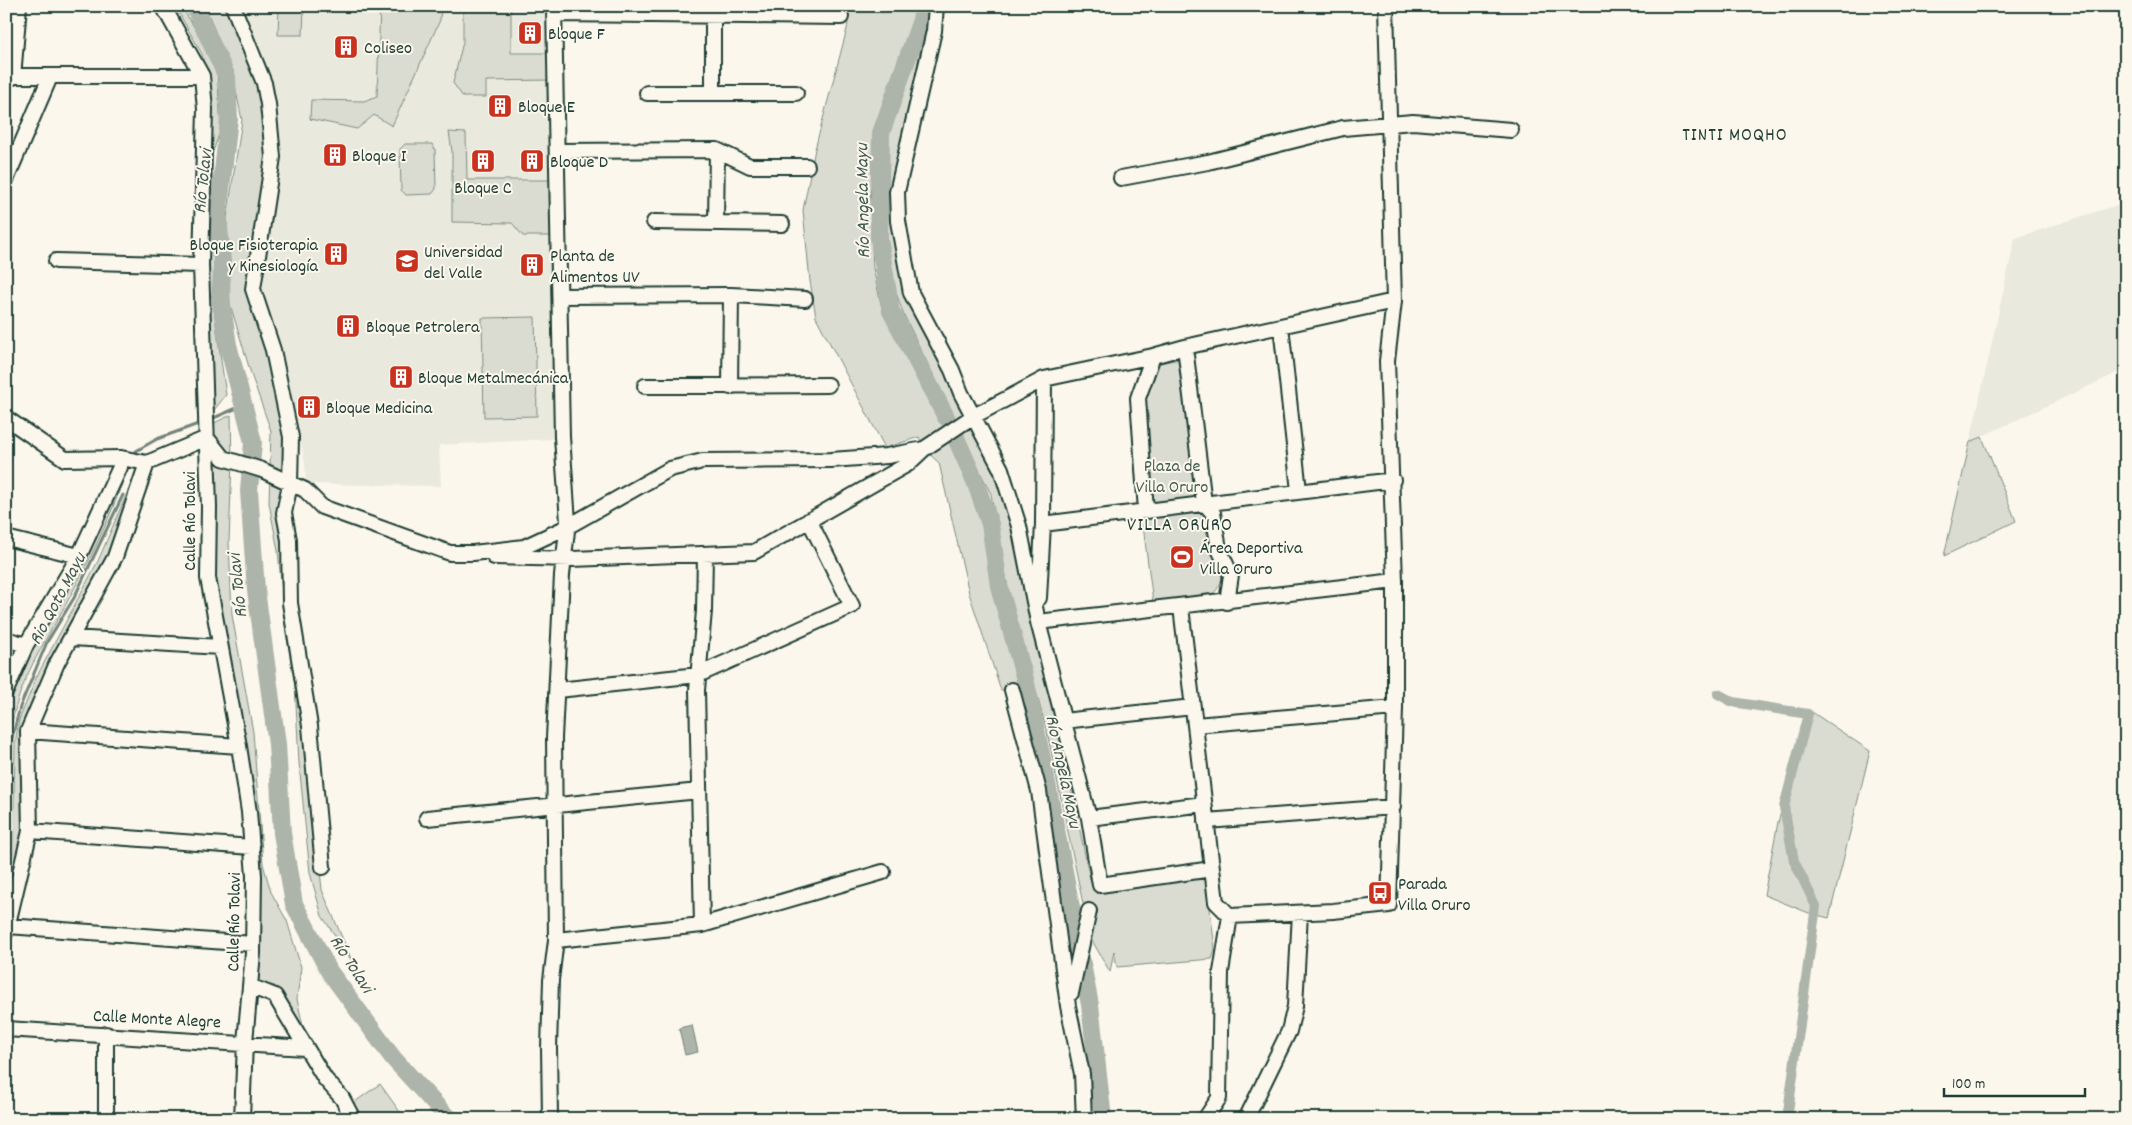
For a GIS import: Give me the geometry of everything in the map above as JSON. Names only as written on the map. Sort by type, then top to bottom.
[{"type":"street","points":[[19,6],[10,76],[50,78],[202,76]]},
{"type":"street","name":"Calle Río Tolavi","points":[[163,6],[202,76],[204,110],[201,265],[207,438],[208,578],[238,746],[252,847],[254,876],[253,944],[245,1042],[242,1119]]},
{"type":"street","points":[[233,6],[264,83],[268,104],[272,157],[253,290],[273,350],[291,437],[290,484],[284,513],[289,540],[290,603],[310,726],[323,867]]},
{"type":"street","points":[[936,6],[934,31],[897,192],[898,221],[912,292],[952,370],[972,417],[1001,469],[1027,557],[1038,622],[1089,818],[1100,886],[1212,869]]},
{"type":"street","points":[[1182,607],[1216,902],[1230,916],[1300,913],[1389,905],[1393,807],[1395,581],[1393,480],[1387,361],[1394,301],[1390,211],[1391,125],[1386,6]]},
{"type":"street","points":[[552,1119],[550,1116],[549,1048],[551,980],[556,940],[554,738],[567,527],[562,437],[554,10],[713,16],[841,17]]},
{"type":"street","points":[[713,16],[713,93]]},
{"type":"street","points":[[6,180],[50,78]]},
{"type":"street","points":[[647,93],[796,93]]},
{"type":"street","points":[[1121,178],[1208,162],[1343,128],[1412,122],[1510,130]]},
{"type":"street","points":[[557,150],[717,150],[750,166],[808,166]]},
{"type":"street","points":[[716,223],[717,150]]},
{"type":"street","points":[[654,222],[782,224]]},
{"type":"street","points":[[56,261],[201,265]]},
{"type":"street","points":[[560,296],[731,295],[805,299]]},
{"type":"street","points":[[730,387],[731,295]]},
{"type":"street","points":[[473,553],[497,558],[564,559],[754,552],[908,464],[924,449],[972,417],[1044,378],[1153,356],[1185,347],[1394,301]]},
{"type":"street","points":[[1281,326],[1299,491]]},
{"type":"street","points":[[1185,347],[1204,503],[1212,513],[1219,549],[1231,575],[1227,602]]},
{"type":"street","points":[[1146,511],[1138,398],[1153,356]]},
{"type":"street","points":[[1038,622],[1043,524],[1044,378]]},
{"type":"street","points":[[645,386],[828,385]]},
{"type":"street","points":[[6,418],[65,459],[122,458],[147,463],[207,438],[223,458],[262,470],[305,490],[322,507],[450,553],[473,553],[524,547],[567,527],[670,469],[703,461],[831,460],[887,456],[924,449]]},
{"type":"street","points":[[6,691],[26,645],[79,556],[120,467],[122,458]]},
{"type":"street","points":[[147,463],[115,557],[57,663],[28,731],[30,832],[7,929],[253,944]]},
{"type":"street","points":[[1043,524],[1393,480]]},
{"type":"street","points":[[558,690],[698,675],[852,606],[809,520]]},
{"type":"street","points":[[6,538],[79,556]]},
{"type":"street","points":[[702,925],[698,675],[704,611],[705,554]]},
{"type":"street","points":[[1038,622],[1227,602],[1395,581]]},
{"type":"street","points":[[72,638],[220,648]]},
{"type":"street","points":[[6,639],[26,645]]},
{"type":"street","points":[[1012,690],[1039,792],[1068,1006],[1082,1074],[1084,1119]]},
{"type":"street","points":[[1063,721],[1193,707]]},
{"type":"street","points":[[1195,725],[1394,708]]},
{"type":"street","points":[[28,731],[238,746]]},
{"type":"street","points":[[427,818],[699,791]]},
{"type":"street","points":[[1089,818],[1204,804]]},
{"type":"street","points":[[1206,821],[1393,807]]},
{"type":"street","points":[[30,832],[252,847]]},
{"type":"street","points":[[556,940],[702,925],[883,872]]},
{"type":"street","points":[[1068,1006],[1079,948],[1089,911]]},
{"type":"street","points":[[1246,1119],[1289,1031],[1295,1006],[1300,913]]},
{"type":"street","points":[[1206,1119],[1219,1098],[1221,972],[1230,916]]},
{"type":"street","points":[[250,986],[275,996],[325,1079],[342,1098],[353,1119]]},
{"type":"street","name":"Calle Monte Alegre","points":[[6,1029],[245,1042],[306,1048]]},
{"type":"street","points":[[106,1034],[106,1119]]},
{"type":"shaded area","name":"Universidad del Valle","points":[[240,6],[549,6],[553,439],[439,445],[441,486],[306,484],[305,463],[279,347],[259,286],[276,184],[279,132],[277,100]]},
{"type":"shaded area","points":[[2126,202],[2126,349],[2121,371],[1970,442],[2015,238]]},
{"type":"shaded area","points":[[692,1025],[698,1052],[685,1055],[679,1028]]},
{"type":"green space","points":[[175,6],[181,6],[204,43],[217,71],[221,128],[212,155],[212,217],[216,252],[212,296],[226,395],[210,415],[205,309],[209,245],[206,215],[206,77],[202,54]]},
{"type":"green space","points":[[205,6],[228,6],[256,76],[264,102],[266,183],[248,283],[269,355],[288,446],[279,514],[301,686],[322,890],[352,961],[322,916],[310,873],[299,763],[295,683],[286,633],[278,551],[269,503],[271,431],[230,304],[227,218],[242,120],[233,76]]},
{"type":"green space","points":[[279,6],[304,6],[303,35],[278,35]]},
{"type":"green space","points":[[380,6],[441,6],[440,20],[392,126],[374,115],[357,129],[310,119],[311,100],[364,101],[377,96]]},
{"type":"green space","points":[[463,6],[511,6],[511,53],[550,53],[550,80],[486,81],[486,97],[463,97],[453,83],[463,42]]},
{"type":"green space","points":[[850,6],[917,6],[915,19],[874,133],[870,202],[873,268],[883,313],[935,408],[969,481],[982,521],[994,592],[1019,661],[1020,691],[1001,690],[969,593],[939,463],[924,449],[919,437],[885,448],[816,317],[810,281],[803,210],[815,149],[847,29]]},
{"type":"green space","points":[[926,24],[892,187],[906,296],[995,468],[1015,536],[1031,627],[1057,720],[1090,879],[1102,892],[1206,877],[1215,949],[1212,959],[1117,967],[1114,951],[1110,972],[1090,937],[1047,732],[1008,588],[991,494],[903,313],[892,280],[885,238],[887,135]]},
{"type":"green space","points":[[449,132],[466,133],[467,180],[551,180],[551,236],[523,236],[512,223],[452,222],[452,151]]},
{"type":"green space","points":[[405,144],[432,144],[435,150],[436,189],[432,194],[406,195],[401,190],[400,149]]},
{"type":"green space","points":[[535,317],[537,416],[484,417],[482,318]]},
{"type":"green space","name":"Plaza de Villa Oruro","points":[[1180,359],[1198,499],[1151,504],[1143,400],[1155,364]]},
{"type":"green space","points":[[231,415],[232,461],[229,542],[232,615],[253,732],[263,864],[271,892],[287,921],[301,967],[297,999],[304,1031],[275,986],[259,982],[260,890],[214,575],[212,424]]},
{"type":"green space","points":[[1982,437],[2016,521],[1944,556],[1970,442]]},
{"type":"green space","points":[[123,467],[126,473],[99,540],[23,685],[10,731],[6,785],[6,705],[11,686]]},
{"type":"green space","points":[[133,479],[137,484],[112,556],[22,732],[24,833],[6,914],[6,880],[13,854],[15,743],[19,720],[37,676],[98,561]]},
{"type":"green space","name":"Área Deportiva Villa Oruro","points":[[1203,509],[1208,540],[1221,569],[1222,575],[1219,587],[1214,593],[1153,602],[1142,518]]},
{"type":"green space","points":[[1812,712],[1870,751],[1829,918],[1809,913],[1764,895],[1778,822]]},
{"type":"green space","points":[[380,1084],[405,1119],[363,1119],[352,1104]]},
{"type":"waterway","name":"Río Tolavi","points":[[194,6],[227,77],[229,119],[218,215],[222,261],[221,300],[228,345],[253,442],[249,491],[256,590],[277,744],[282,833],[294,904],[329,971],[393,1058],[445,1115],[451,1119]]},
{"type":"waterway","name":"Río Angela Mayu","points":[[924,6],[921,20],[881,133],[879,239],[891,311],[946,417]]},
{"type":"waterway","points":[[209,420],[244,405]]},
{"type":"waterway","points":[[136,451],[157,439],[201,423]]},
{"type":"waterway","name":"Río Angela Mayu","points":[[956,438],[975,481],[990,524],[999,586],[1026,683],[1090,1005],[1103,1119]]},
{"type":"waterway","name":"Rio Qoto Mayu","points":[[6,864],[9,852],[11,742],[20,707],[47,642],[74,598],[123,495]]},
{"type":"waterway","points":[[1718,694],[1733,702],[1808,714],[1784,807],[1794,861],[1816,906],[1787,1119]]},
{"type":"place","name":"Bloque F","points":[[530,33]]},
{"type":"place","name":"Coliseo","points":[[346,47]]},
{"type":"place","name":"Bloque E","points":[[500,106]]},
{"type":"place","name":"Bloque I","points":[[335,155]]},
{"type":"place","name":"Bloque C","points":[[483,161]]},
{"type":"place","name":"Bloque D","points":[[532,161]]},
{"type":"place","name":"Bloque Fisioterapia y Kinesiología","points":[[336,254]]},
{"type":"place","name":"Universidad del Valle","points":[[407,261]]},
{"type":"place","name":"Planta de Alimentos UV","points":[[532,265]]},
{"type":"place","name":"Bloque Petrolera","points":[[348,326]]},
{"type":"place","name":"Bloque Metalmecánica","points":[[401,377]]},
{"type":"place","name":"Bloque Medicina","points":[[309,407]]},
{"type":"place","name":"Área Deportiva Villa Oruro","points":[[1182,557]]},
{"type":"place","name":"Parada Villa Oruro","points":[[1380,893]]},
{"type":"district","name":"TINTI MOQHO","points":[[1735,133]]},
{"type":"district","name":"VILLA ORURO","points":[[1180,523]]}]
